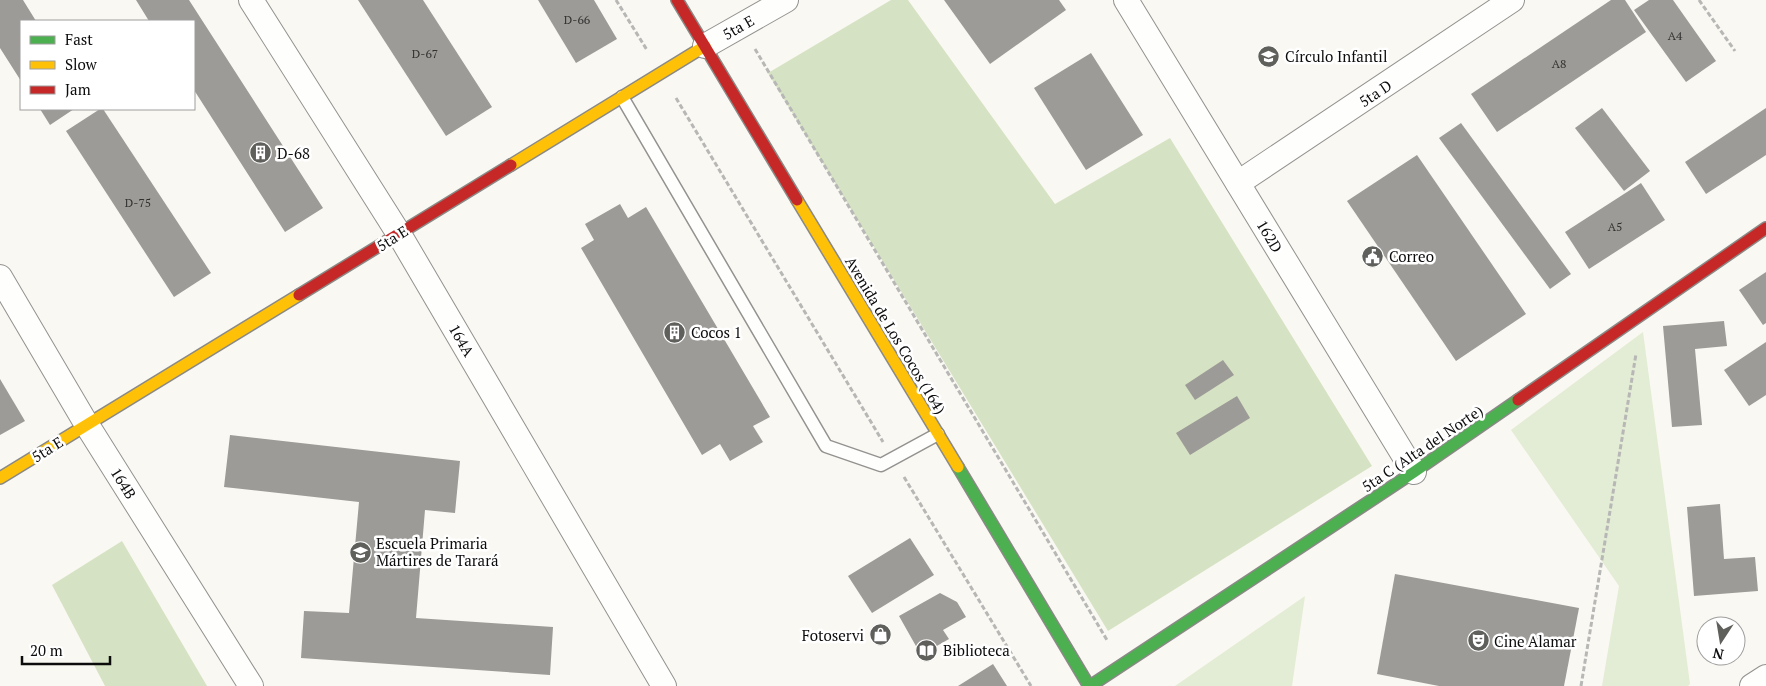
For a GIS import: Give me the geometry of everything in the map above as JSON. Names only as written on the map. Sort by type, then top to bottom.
[{"type":"street","name":"164A","points":[[251,0],[399,234],[664,686]]},
{"type":"street","name":"Avenida de Los Cocos (164)","points":[[677,0],[1090,686]]},
{"type":"street","name":"5ta E","points":[[0,478],[705,46],[786,0]]},
{"type":"street","name":"162D","points":[[1126,0],[1414,472]]},
{"type":"street","name":"5ta D","points":[[1238,184],[1512,0]]},
{"type":"street","name":"5ta C (Alta del Norte)","points":[[1090,686],[1414,472],[1766,228]]},
{"type":"street","name":"164B","points":[[0,277],[87,425],[252,686]]},
{"type":"street","points":[[1752,686],[1766,677]]},
{"type":"lane","points":[[622,97],[826,446],[881,465],[938,434]]},
{"type":"path","points":[[616,0],[1031,686]]},
{"type":"path","points":[[1699,0],[1734,51]]},
{"type":"path","points":[[741,26],[1122,666]]},
{"type":"path","points":[[1581,686],[1642,314]]},
{"type":"green space","points":[[891,0],[908,0],[1055,204],[1170,138],[1372,466],[1108,631],[768,73]]},
{"type":"green space","points":[[1643,332],[1690,684],[1688,686],[1602,686],[1619,586],[1511,430]]},
{"type":"green space","points":[[122,541],[207,686],[105,686],[52,585]]},
{"type":"green space","points":[[1305,596],[1292,686],[1175,686]]},
{"type":"building","points":[[0,0],[23,0],[35,20],[20,20],[20,79],[0,48]]},
{"type":"building","name":"D-68","points":[[136,0],[189,0],[323,208],[285,232],[195,92],[195,20],[148,20]]},
{"type":"building","points":[[358,0],[423,0],[492,107],[446,136]]},
{"type":"building","points":[[538,0],[594,0],[617,39],[576,63]]},
{"type":"building","points":[[944,0],[1059,0],[1066,10],[990,64]]},
{"type":"building","points":[[1611,0],[1625,0],[1646,32],[1497,132],[1471,94]]},
{"type":"building","points":[[1649,0],[1673,0],[1716,61],[1686,82],[1634,10]]},
{"type":"building","points":[[1091,53],[1143,135],[1086,170],[1034,88]]},
{"type":"building","points":[[1602,108],[1650,171],[1624,191],[1575,128]]},
{"type":"building","points":[[1766,108],[1766,155],[1706,194],[1685,162]]},
{"type":"building","points":[[41,110],[72,110],[50,125]]},
{"type":"building","points":[[98,110],[104,110],[211,273],[174,297],[66,131]]},
{"type":"building","points":[[1461,123],[1571,274],[1550,289],[1439,138]]},
{"type":"building","points":[[1417,155],[1526,314],[1456,361],[1347,201]]},
{"type":"building","points":[[1641,183],[1665,220],[1589,269],[1565,232]]},
{"type":"building","name":"Cocos 1","points":[[620,204],[628,218],[646,207],[770,417],[753,426],[763,442],[730,461],[720,444],[702,455],[581,248],[594,240],[585,224]]},
{"type":"building","points":[[1766,272],[1766,323],[1763,325],[1739,290]]},
{"type":"building","points":[[1724,321],[1727,346],[1695,349],[1702,425],[1672,427],[1663,326]]},
{"type":"building","points":[[1766,342],[1766,395],[1749,406],[1724,370]]},
{"type":"building","points":[[1223,360],[1234,375],[1195,400],[1185,385]]},
{"type":"building","points":[[0,379],[25,421],[0,435]]},
{"type":"building","points":[[1237,396],[1250,418],[1190,455],[1176,433]]},
{"type":"building","points":[[230,435],[460,461],[455,513],[425,510],[416,618],[553,627],[550,675],[301,658],[304,611],[349,613],[359,502],[224,487]]},
{"type":"building","points":[[1720,504],[1724,559],[1755,557],[1758,591],[1694,596],[1687,507]]},
{"type":"building","points":[[910,538],[934,575],[872,613],[848,576]]},
{"type":"building","name":"Cine Alamar","points":[[1395,574],[1579,608],[1564,686],[1439,686],[1377,674]]},
{"type":"building","points":[[940,593],[957,602],[966,617],[943,630],[949,639],[921,655],[899,616]]},
{"type":"building","points":[[993,664],[1007,686],[958,686]]},
{"type":"traffic: fast","points":[[1090,686],[1414,472],[1518,400]]},
{"type":"traffic: fast","points":[[958,467],[1089,686]]},
{"type":"traffic: slow","points":[[511,165],[705,46]]},
{"type":"traffic: slow","points":[[797,200],[958,467]]},
{"type":"traffic: slow","points":[[0,478],[299,295]]},
{"type":"traffic: jam","points":[[677,0],[797,200]]},
{"type":"traffic: jam","points":[[299,295],[511,165]]},
{"type":"traffic: jam","points":[[1518,400],[1766,228]]},
{"type":"place","name":"Círculo Infantil","points":[[1269,56]]},
{"type":"place","name":"D-68","points":[[261,153]]},
{"type":"place","name":"Correo","points":[[1373,256]]},
{"type":"place","name":"Cocos 1","points":[[675,332]]},
{"type":"place","name":"Escuela Primaria Mártires de Tarará","points":[[360,552]]},
{"type":"place","name":"Fotoservi","points":[[880,635]]},
{"type":"place","name":"Cine Alamar","points":[[1478,641]]},
{"type":"place","name":"Biblioteca","points":[[927,650]]}]
